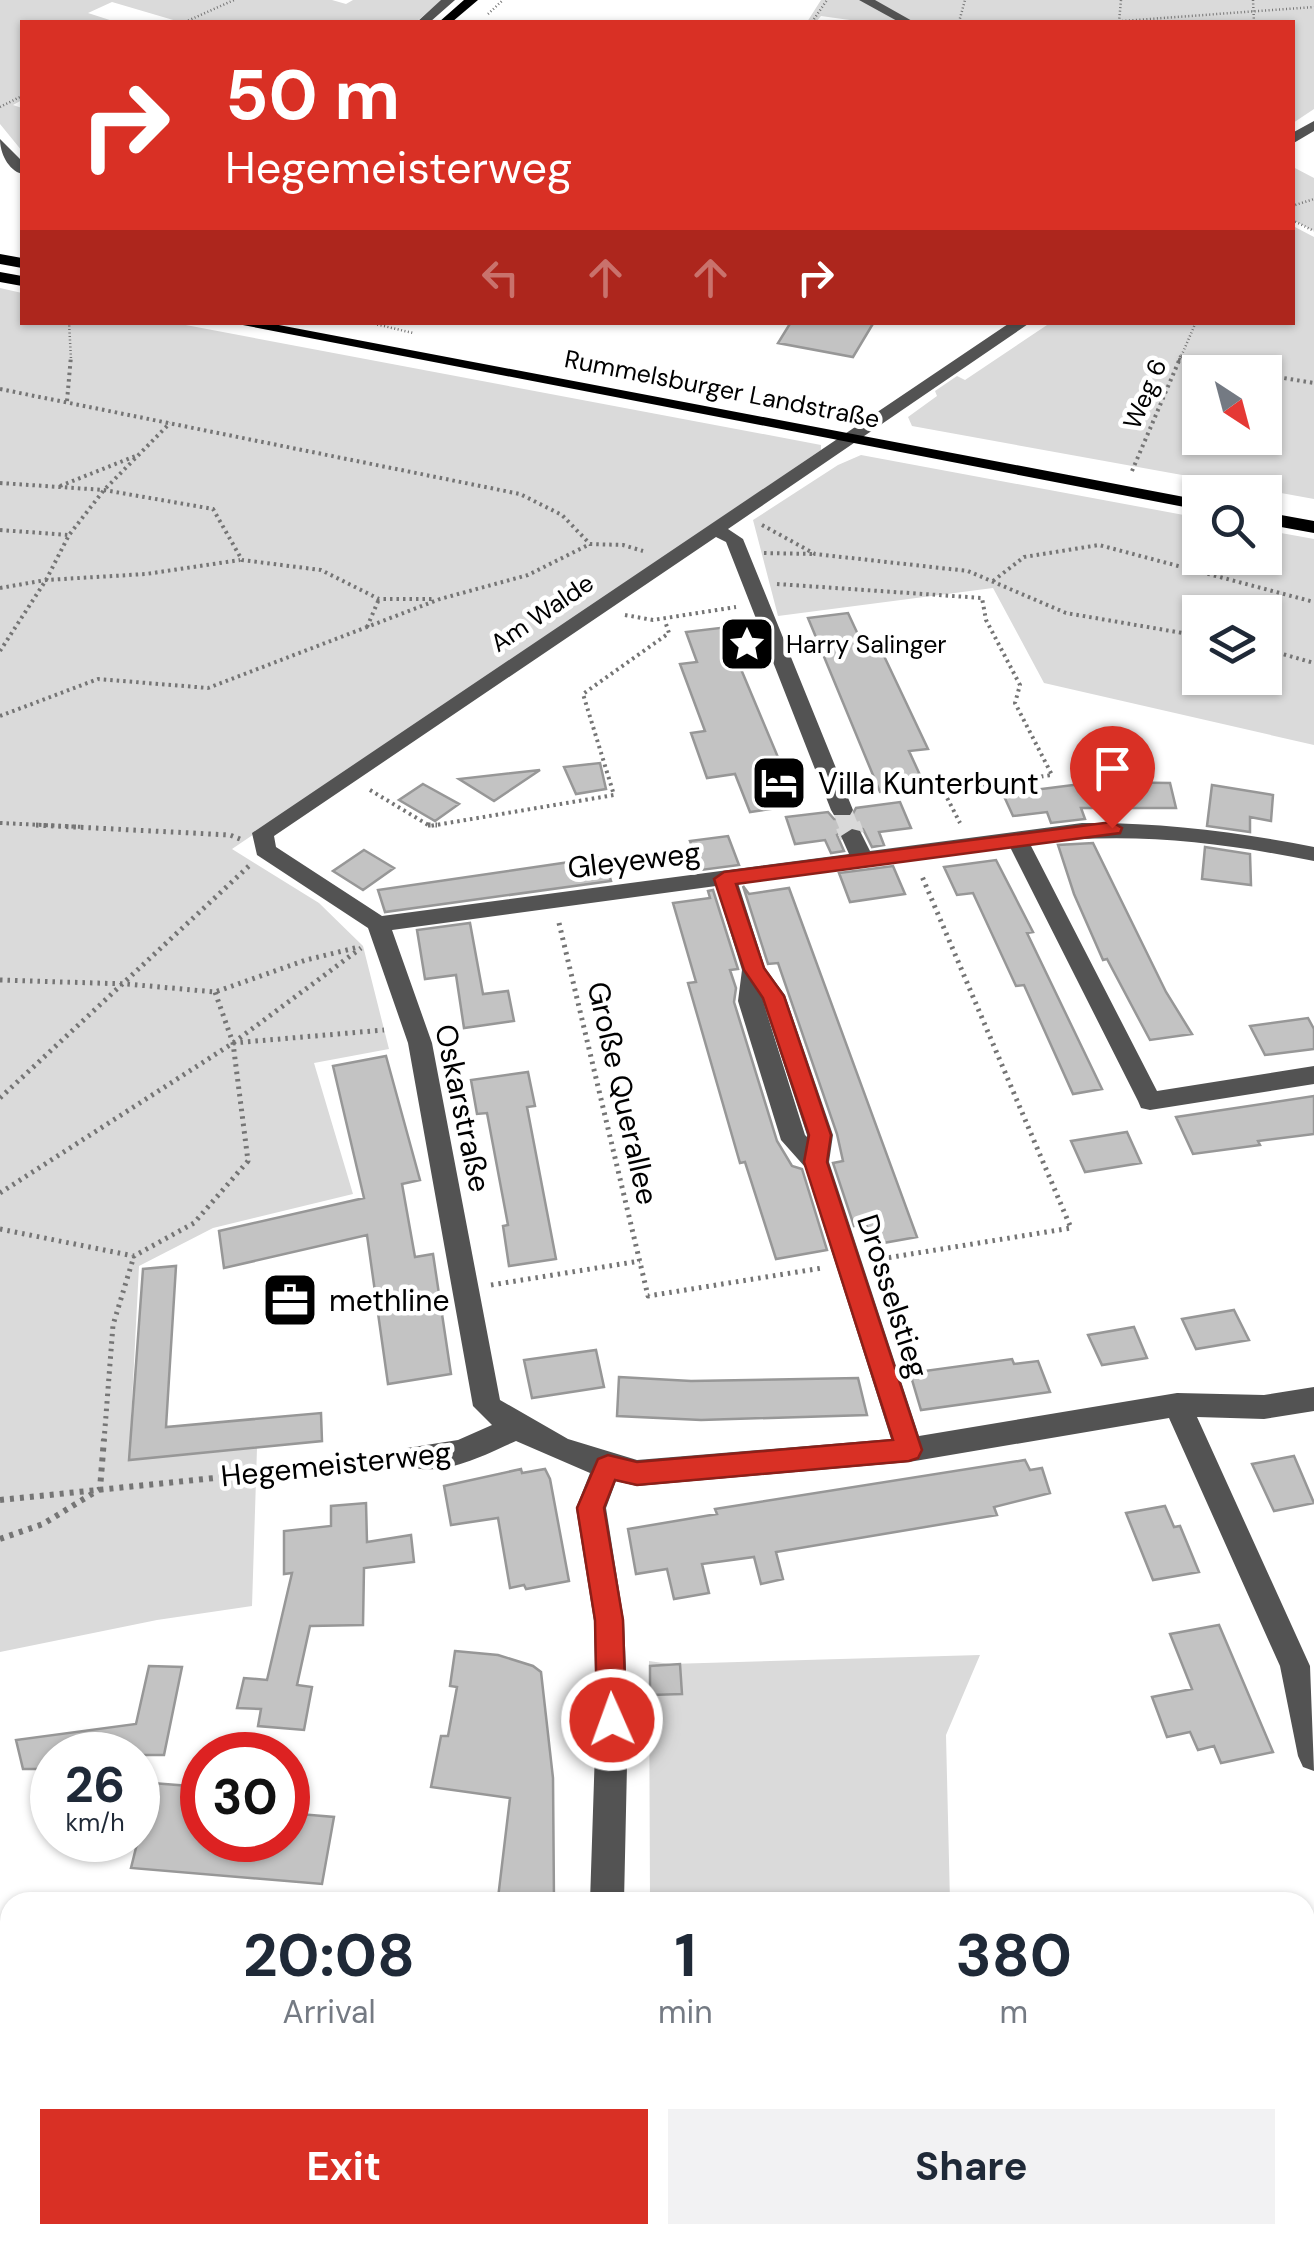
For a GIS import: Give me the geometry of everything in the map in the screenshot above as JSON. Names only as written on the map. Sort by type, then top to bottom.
[{"type":"main road","points":[[447,20],[472,0]]},
{"type":"main road","points":[[468,20],[492,0]]},
{"type":"main road","name":"Rummelsburger Landstraße","points":[[252,325],[1182,489]]},
{"type":"main road","name":"Rummelsburger Landstraße","points":[[335,325],[1182,500]]},
{"type":"main road","points":[[1282,507],[1314,514]]},
{"type":"main road","points":[[1282,521],[1314,527]]},
{"type":"street","points":[[425,20],[449,0]]},
{"type":"street","points":[[865,0],[904,20]]},
{"type":"street","points":[[0,144],[20,168]]},
{"type":"street","name":"Am Walde","points":[[260,856],[263,834],[1019,325]]},
{"type":"street","points":[[716,530],[734,539],[842,810]]},
{"type":"street","name":"Gleyeweg","points":[[378,924],[1082,830],[1143,828],[1220,834],[1314,854]]},
{"type":"street","points":[[852,836],[862,859]]},
{"type":"street","points":[[1016,840],[1150,1101],[1314,1075]]},
{"type":"street","points":[[260,856],[378,924]]},
{"type":"street","name":"Drosselstieg","points":[[724,879],[754,970],[750,1001],[794,1140],[816,1162],[909,1450]]},
{"type":"street","name":"Oskarstraße","points":[[378,924],[420,1043],[487,1406],[515,1428]]},
{"type":"street","points":[[515,1428],[608,1467],[637,1473],[909,1450],[1177,1405],[1264,1407],[1314,1399]]},
{"type":"street","points":[[1177,1405],[1295,1666],[1314,1756]]},
{"type":"street","name":"Hegemeisterweg","points":[[417,1457],[460,1452],[515,1428]]},
{"type":"street","points":[[608,1467],[591,1508],[609,1620],[612,1720],[608,1892]]},
{"type":"path","points":[[189,20],[234,0]]},
{"type":"path","points":[[1253,0],[1254,20]]},
{"type":"path","points":[[1197,20],[1314,7]]},
{"type":"path","points":[[67,401],[72,345],[69,325]]},
{"type":"path","name":"Weg 6","points":[[1129,479],[1195,325]]},
{"type":"path","points":[[1178,360],[1182,361]]},
{"type":"path","points":[[1282,377],[1314,383]]},
{"type":"path","points":[[0,388],[520,494],[562,515],[590,544]]},
{"type":"path","points":[[0,651],[46,580],[69,535],[104,490],[170,423]]},
{"type":"path","points":[[55,487],[140,454]]},
{"type":"path","points":[[0,483],[104,490],[213,509],[242,560]]},
{"type":"path","points":[[750,521],[768,526],[816,554]]},
{"type":"path","points":[[0,530],[69,535]]},
{"type":"path","points":[[0,716],[98,679],[208,688],[440,599],[528,576],[590,544],[623,545],[671,560]]},
{"type":"path","points":[[992,581],[1024,557],[1099,546],[1314,602]]},
{"type":"path","points":[[748,553],[816,554],[968,571],[1066,613],[1182,633]]},
{"type":"path","points":[[0,588],[242,560],[321,570],[379,600],[440,599]]},
{"type":"path","points":[[778,584],[982,598],[986,620],[1020,685],[1015,703],[1052,776],[943,790],[965,834]]},
{"type":"path","points":[[367,627],[379,600]]},
{"type":"path","points":[[618,612],[636,620],[664,621],[721,606],[749,606]]},
{"type":"path","points":[[363,786],[430,826],[614,795],[583,694],[669,633],[664,621]]},
{"type":"path","points":[[1282,655],[1314,664]]},
{"type":"path","points":[[0,822],[230,835],[260,856],[127,984],[0,1098]]},
{"type":"path","points":[[859,1262],[1071,1228],[912,853]]},
{"type":"path","name":"Große Querallee","points":[[554,901],[648,1296],[840,1266]]},
{"type":"path","points":[[0,980],[127,984],[215,992],[306,960],[363,946],[233,1043],[0,1193]]},
{"type":"path","points":[[0,1229],[134,1256],[194,1224],[248,1161],[233,1043],[215,992]]},
{"type":"path","points":[[233,1043],[384,1030]]},
{"type":"path","points":[[0,1539],[43,1524],[100,1489],[113,1325],[134,1256]]},
{"type":"path","points":[[483,1286],[640,1261]]},
{"type":"path","name":"Hegemeisterweg","points":[[0,1500],[417,1457]]},
{"type":"shaded area","points":[[0,0],[332,0],[346,4],[353,0],[442,0],[418,20],[173,20],[112,2],[88,13],[110,20],[20,20],[20,101],[13,105],[20,107],[20,149],[0,124]]},
{"type":"shaded area","points":[[821,0],[1314,0],[1314,109],[1295,122],[1295,20],[850,20],[821,16],[808,20]]},
{"type":"shaded area","points":[[1295,168],[1314,178],[1314,231],[1295,221]]},
{"type":"shaded area","points":[[1295,227],[1314,237],[1314,499],[1282,493],[1282,475],[1182,475],[912,426],[908,417],[957,376],[965,380],[1047,325],[1295,325]]},
{"type":"shaded area","points":[[0,288],[20,293],[20,325],[186,325],[821,445],[821,450],[232,849],[319,903],[363,946],[389,1049],[314,1063],[353,1194],[213,1228],[139,1266],[129,1460],[257,1448],[252,1606],[157,1620],[0,1652]]},
{"type":"shaded area","points":[[861,455],[1182,515],[1182,575],[1282,575],[1282,533],[1314,539],[1314,745],[1044,683],[993,588],[778,616],[753,520],[838,465]]},
{"type":"shaded area","points":[[980,1655],[946,1735],[950,1892],[650,1892],[649,1661],[670,1664]]},
{"type":"building","points":[[789,325],[872,325],[853,357],[778,343]]},
{"type":"building","points":[[848,613],[861,641],[876,639],[928,749],[909,751],[925,786],[880,792],[808,618]]},
{"type":"building","points":[[728,627],[741,661],[738,662],[798,805],[750,812],[735,774],[707,778],[691,733],[705,731],[680,664],[697,662],[686,632]]},
{"type":"building","points":[[600,763],[606,789],[576,794],[564,767]]},
{"type":"building","points":[[540,770],[494,801],[459,779]]},
{"type":"building","points":[[1097,782],[1170,783],[1176,808],[1081,808],[1085,819],[1051,823],[1047,812],[1013,816],[1003,794]]},
{"type":"building","points":[[423,784],[459,804],[435,821],[399,800]]},
{"type":"building","points":[[1212,785],[1273,795],[1271,821],[1250,817],[1250,832],[1207,826]]},
{"type":"building","points":[[900,802],[911,828],[879,832],[884,845],[872,847],[863,829],[850,826],[837,835],[844,851],[831,853],[825,840],[795,844],[786,817],[828,812],[834,819],[850,819],[856,808]]},
{"type":"building","points":[[728,836],[739,865],[701,870],[690,841]]},
{"type":"building","points":[[1093,843],[1166,992],[1192,1034],[1150,1040],[1107,959],[1103,960],[1058,845]]},
{"type":"building","points":[[1205,847],[1250,854],[1251,885],[1202,879]]},
{"type":"building","points":[[364,850],[394,868],[363,890],[333,871]]},
{"type":"building","points":[[604,857],[611,881],[385,912],[378,890]]},
{"type":"building","points":[[996,860],[1033,932],[1027,933],[1102,1089],[1073,1094],[1024,985],[1016,986],[973,893],[957,895],[944,867]]},
{"type":"building","points":[[893,866],[905,894],[850,902],[839,873]]},
{"type":"building","points":[[743,886],[749,894],[789,888],[917,1237],[872,1245],[866,1223],[854,1226],[833,1163],[843,1161],[837,1134],[778,963],[768,964]]},
{"type":"building","points":[[713,890],[738,969],[730,970],[736,988],[734,1002],[777,1141],[792,1166],[802,1169],[827,1250],[776,1259],[745,1162],[740,1163],[688,983],[696,982],[673,903],[710,898],[708,891]]},
{"type":"building","points":[[470,923],[483,994],[508,991],[514,1021],[464,1028],[456,975],[425,979],[417,930]]},
{"type":"building","points":[[1308,1018],[1314,1029],[1314,1049],[1265,1055],[1250,1026]]},
{"type":"building","points":[[386,1056],[420,1180],[402,1184],[415,1257],[433,1254],[451,1374],[388,1384],[367,1235],[224,1268],[219,1231],[364,1198],[333,1066]]},
{"type":"building","points":[[528,1072],[535,1106],[527,1107],[556,1259],[509,1266],[503,1226],[508,1225],[487,1113],[477,1114],[471,1080]]},
{"type":"building","points":[[1314,1096],[1314,1134],[1258,1141],[1260,1145],[1193,1154],[1176,1117]]},
{"type":"building","points":[[1127,1132],[1141,1163],[1085,1172],[1071,1141]]},
{"type":"building","points":[[176,1266],[166,1427],[321,1413],[322,1441],[129,1460],[143,1269]]},
{"type":"building","points":[[1234,1310],[1249,1340],[1196,1349],[1182,1319]]},
{"type":"building","points":[[1134,1327],[1147,1358],[1102,1365],[1088,1335]]},
{"type":"building","points":[[596,1350],[604,1387],[532,1398],[524,1360]]},
{"type":"building","points":[[1012,1359],[1014,1364],[1038,1361],[1050,1392],[921,1410],[910,1373]]},
{"type":"building","points":[[619,1377],[691,1381],[858,1378],[867,1415],[701,1420],[617,1416]]},
{"type":"building","points":[[1294,1456],[1314,1503],[1274,1511],[1252,1464]]},
{"type":"building","points":[[1025,1460],[1030,1470],[1042,1468],[1050,1493],[994,1507],[997,1515],[776,1552],[783,1579],[761,1584],[754,1557],[702,1564],[709,1593],[674,1599],[667,1569],[636,1574],[628,1529],[717,1514],[715,1509]]},
{"type":"building","points":[[521,1469],[522,1473],[545,1469],[550,1479],[569,1581],[510,1588],[498,1518],[451,1525],[444,1486]]},
{"type":"building","points":[[366,1503],[367,1542],[411,1535],[414,1562],[364,1568],[363,1625],[310,1626],[297,1685],[312,1687],[304,1730],[258,1726],[261,1709],[237,1708],[244,1678],[267,1680],[292,1573],[284,1574],[284,1531],[331,1526],[331,1506]]},
{"type":"building","points":[[1165,1506],[1174,1527],[1180,1526],[1199,1572],[1153,1580],[1126,1513]]},
{"type":"building","points":[[1219,1625],[1273,1752],[1221,1763],[1214,1746],[1198,1750],[1190,1732],[1167,1737],[1152,1697],[1192,1689],[1170,1634]]},
{"type":"building","points":[[455,1651],[498,1655],[541,1672],[553,1778],[554,1892],[499,1892],[510,1798],[431,1787],[441,1736],[448,1736],[457,1687],[450,1686]]},
{"type":"building","points":[[680,1664],[682,1694],[650,1695],[650,1666]]},
{"type":"building","points":[[149,1666],[182,1667],[164,1755],[160,1755],[160,1732],[76,1732],[136,1724]]},
{"type":"building","points":[[30,1738],[30,1769],[23,1769],[16,1740]]},
{"type":"building","points":[[160,1784],[180,1785],[180,1862],[310,1862],[310,1815],[334,1817],[322,1884],[131,1868],[132,1862],[160,1862]]},
{"type":"tunnel","points":[[842,810],[849,827]]},
{"type":"tunnel","points":[[848,825],[852,836]]},
{"type":"place","name":"Harry Salinger","points":[[747,644]]},
{"type":"place","name":"Villa Kunterbunt","points":[[779,783]]},
{"type":"place","name":"methline","points":[[290,1300]]},
{"type":"route","points":[[612,1720],[609,1620],[591,1508],[608,1467],[637,1473],[909,1450],[816,1162],[820,1135],[773,996],[754,970],[724,879],[1112,828]]}]
